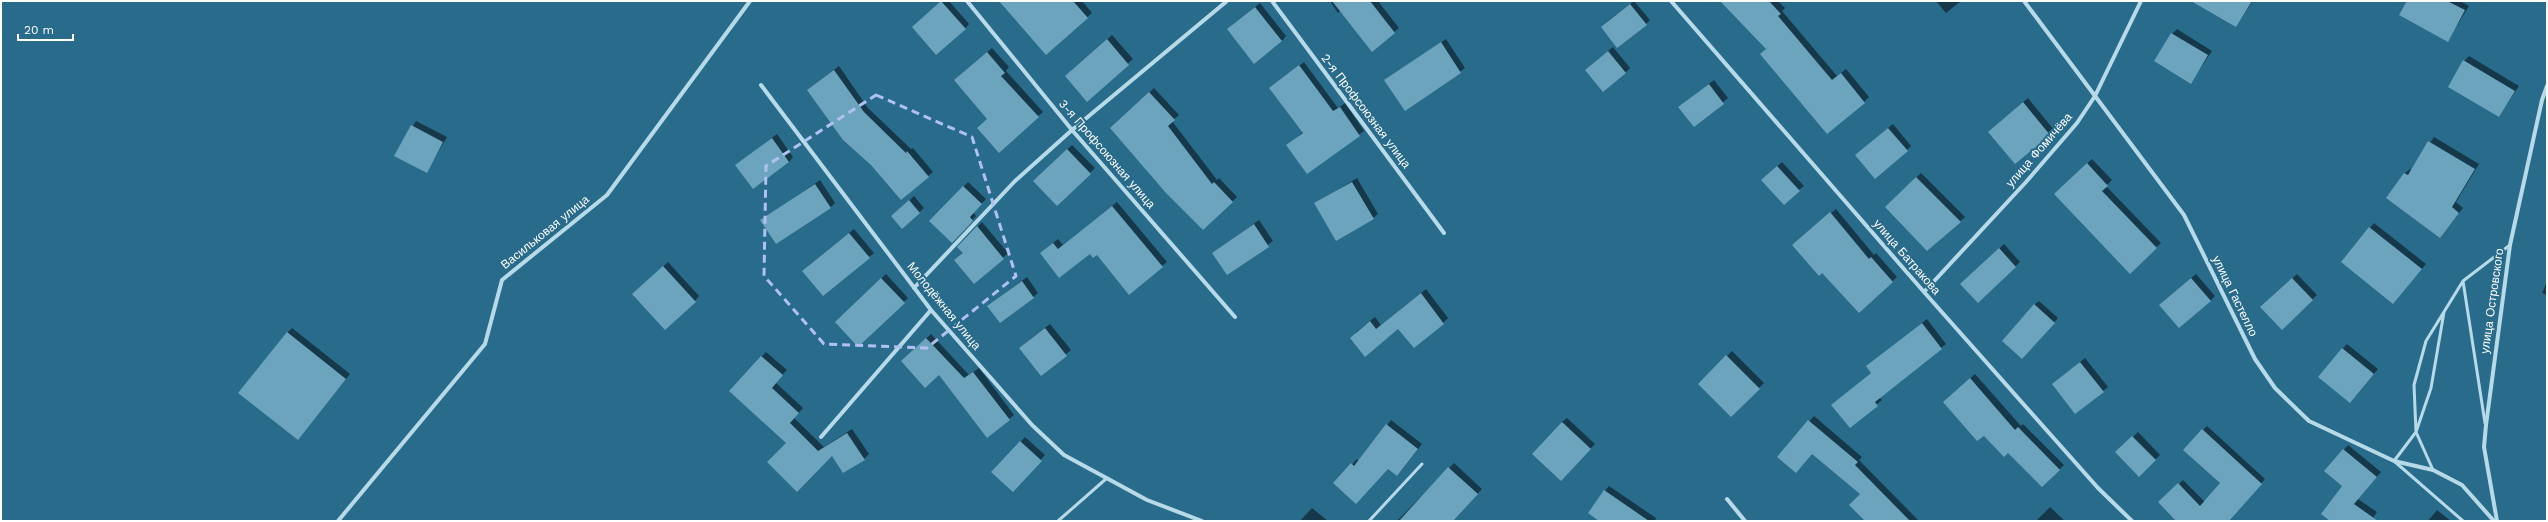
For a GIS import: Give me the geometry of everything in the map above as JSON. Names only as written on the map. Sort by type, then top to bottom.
[{"type":"street","name":"Васильковая улица","points":[[338,521],[485,344],[502,280],[607,195],[750,1]]},
{"type":"street","name":"3-я Профсоюзная улица","points":[[967,1],[1072,130],[1235,317]]},
{"type":"street","points":[[914,288],[1015,181],[1072,130],[1227,1]]},
{"type":"street","name":"2-я Профсоюзная улица","points":[[1272,1],[1444,233]]},
{"type":"street","name":"улица Батракова","points":[[1671,1],[1924,292],[2098,488],[2132,521]]},
{"type":"street","name":"улица Гастелло","points":[[2024,1],[2184,215],[2255,360],[2275,388],[2310,421],[2394,461],[2433,470],[2462,485],[2495,521]]},
{"type":"street","name":"улица Фомичёва","points":[[1924,292],[2026,182],[2077,123],[2095,96],[2141,1]]},
{"type":"street","name":"Молодёжная улица","points":[[761,85],[931,310],[1032,425],[1064,455],[1148,500],[1202,521]]},
{"type":"street","name":"улица Островского","points":[[2495,521],[2484,448],[2486,425],[2510,245],[2542,100],[2547,86]]},
{"type":"street","points":[[821,437],[931,310]]},
{"type":"street","points":[[1727,499],[1745,521]]},
{"type":"lane","points":[[2433,470],[2416,432],[2414,385],[2426,341],[2444,309],[2463,281],[2510,245]]},
{"type":"lane","points":[[2463,281],[2486,425]]},
{"type":"lane","points":[[2444,309],[2431,388],[2416,432],[2394,461],[2463,521]]},
{"type":"lane","points":[[1370,521],[1422,464]]},
{"type":"lane","points":[[1058,521],[1108,478]]},
{"type":"highlighted area","points":[[876,95],[972,137],[1016,276],[927,348],[824,344],[764,276],[766,166]]},
{"type":"building","points":[[941,1],[966,29],[936,55],[912,27]]},
{"type":"building","points":[[999,1],[1073,1],[1088,18],[1046,55]]},
{"type":"building","points":[[1332,1],[1370,1],[1395,33],[1372,52]]},
{"type":"building","points":[[1720,1],[1769,1],[1781,14],[1778,16],[1832,80],[1841,73],[1865,103],[1827,134],[1760,54],[1766,49]]},
{"type":"building","points":[[2191,1],[2252,1],[2236,27]]},
{"type":"building","points":[[2407,1],[2447,1],[2465,10],[2448,42],[2399,15]]},
{"type":"building","points":[[1630,4],[1647,25],[1617,48],[1601,27]]},
{"type":"building","points":[[1255,7],[1282,41],[1254,64],[1227,29]]},
{"type":"building","points":[[2171,33],[2208,55],[2191,84],[2154,61]]},
{"type":"building","points":[[1107,39],[1129,65],[1087,102],[1065,76]]},
{"type":"building","points":[[1441,42],[1461,73],[1405,111],[1384,80]]},
{"type":"building","points":[[1608,51],[1626,73],[1603,92],[1585,70]]},
{"type":"building","points":[[987,52],[1005,73],[1001,76],[1039,117],[999,153],[977,128],[987,119],[954,80]]},
{"type":"building","points":[[2463,60],[2515,91],[2499,117],[2448,87]]},
{"type":"building","points":[[1299,65],[1333,111],[1340,107],[1360,136],[1307,174],[1286,145],[1303,133],[1269,88]]},
{"type":"building","points":[[834,70],[864,112],[906,153],[907,151],[929,177],[901,200],[871,165],[843,140],[807,90]]},
{"type":"building","points":[[1709,84],[1724,104],[1694,127],[1678,107]]},
{"type":"building","points":[[1149,92],[1175,120],[1168,126],[1212,184],[1214,182],[1233,202],[1203,230],[1166,193],[1110,128]]},
{"type":"building","points":[[2023,102],[2050,135],[2015,164],[1988,132]]},
{"type":"building","points":[[411,125],[443,142],[427,173],[394,156]]},
{"type":"building","points":[[1888,128],[1908,151],[1875,179],[1855,155]]},
{"type":"building","points":[[772,138],[789,162],[753,189],[735,165]]},
{"type":"building","points":[[2428,141],[2475,169],[2452,207],[2459,213],[2440,238],[2386,198],[2404,173],[2408,175]]},
{"type":"building","points":[[1067,149],[1091,174],[1057,206],[1033,181]]},
{"type":"building","points":[[2087,163],[2108,186],[2102,191],[2157,248],[2130,274],[2054,194]]},
{"type":"building","points":[[1777,166],[1800,191],[1784,205],[1761,180]]},
{"type":"building","points":[[1916,177],[1961,222],[1927,251],[1885,207]]},
{"type":"building","points":[[1352,182],[1374,219],[1336,241],[1314,203]]},
{"type":"building","points":[[815,184],[831,208],[776,244],[760,220]]},
{"type":"building","points":[[963,186],[982,204],[970,217],[973,221],[952,243],[929,221]]},
{"type":"building","points":[[909,200],[920,213],[902,229],[891,216]]},
{"type":"building","points":[[1112,206],[1163,267],[1129,295],[1097,255],[1093,258],[1090,254],[1059,278],[1040,253],[1053,243],[1058,249]]},
{"type":"building","points":[[1830,212],[1869,259],[1871,257],[1893,282],[1859,313],[1822,273],[1819,276],[1792,245]]},
{"type":"building","points":[[1254,224],[1269,247],[1227,275],[1212,253]]},
{"type":"building","points":[[977,226],[1004,259],[974,284],[954,260],[963,253],[957,247]]},
{"type":"building","points":[[2369,227],[2422,269],[2393,304],[2341,262]]},
{"type":"building","points":[[849,233],[870,258],[823,296],[802,271]]},
{"type":"building","points":[[1999,248],[2016,267],[1978,303],[1960,284]]},
{"type":"building","points":[[663,266],[696,302],[665,330],[632,294]]},
{"type":"building","points":[[881,278],[905,303],[858,347],[835,322]]},
{"type":"building","points":[[2191,278],[2211,301],[2179,328],[2159,305]]},
{"type":"building","points":[[2292,278],[2313,300],[2282,330],[2260,307]]},
{"type":"building","points":[[1022,281],[1034,298],[1000,323],[987,306]]},
{"type":"building","points":[[1421,293],[1444,324],[1414,348],[1398,329],[1365,357],[1350,338],[1370,321],[1376,329]]},
{"type":"building","points":[[2034,304],[2055,323],[2022,359],[2002,341]]},
{"type":"building","points":[[1922,323],[1942,349],[1875,402],[1878,406],[1850,428],[1831,405],[1871,373],[1866,366]]},
{"type":"building","points":[[1045,328],[1067,356],[1041,376],[1019,348]]},
{"type":"building","points":[[287,332],[346,379],[298,440],[238,393]]},
{"type":"building","points":[[926,338],[964,378],[973,372],[1010,420],[987,438],[939,375],[925,388],[901,361]]},
{"type":"building","points":[[2342,348],[2374,374],[2350,403],[2318,377]]},
{"type":"building","points":[[1726,355],[1760,389],[1731,417],[1698,384]]},
{"type":"building","points":[[761,356],[783,375],[772,388],[799,413],[790,423],[818,451],[847,433],[865,460],[843,473],[832,456],[797,492],[767,462],[786,443],[729,391]]},
{"type":"building","points":[[2080,362],[2104,392],[2075,414],[2052,384]]},
{"type":"building","points":[[1970,378],[2015,430],[2018,427],[2060,470],[2042,487],[2008,453],[2004,457],[1984,436],[1977,441],[1943,402]]},
{"type":"building","points":[[1808,420],[1858,462],[1855,465],[1910,521],[1865,521],[1849,505],[1860,494],[1812,454],[1796,473],[1777,457]]},
{"type":"building","points":[[1562,422],[1591,449],[1561,481],[1532,454]]},
{"type":"building","points":[[1386,424],[1418,449],[1397,476],[1388,469],[1356,504],[1333,483],[1351,463],[1354,466]]},
{"type":"building","points":[[2202,429],[2262,484],[2229,521],[2176,521],[2158,502],[2178,483],[2200,506],[2220,483],[2183,450]]},
{"type":"building","points":[[2132,436],[2156,460],[2139,477],[2115,452]]},
{"type":"building","points":[[1020,441],[1042,461],[1013,492],[991,472]]},
{"type":"building","points":[[2343,449],[2377,477],[2354,504],[2378,521],[2330,521],[2321,514],[2342,486],[2324,471]]},
{"type":"building","points":[[1448,467],[1478,494],[1453,521],[1399,521]]},
{"type":"building","points":[[1604,490],[1649,521],[1599,521],[1588,513]]}]
